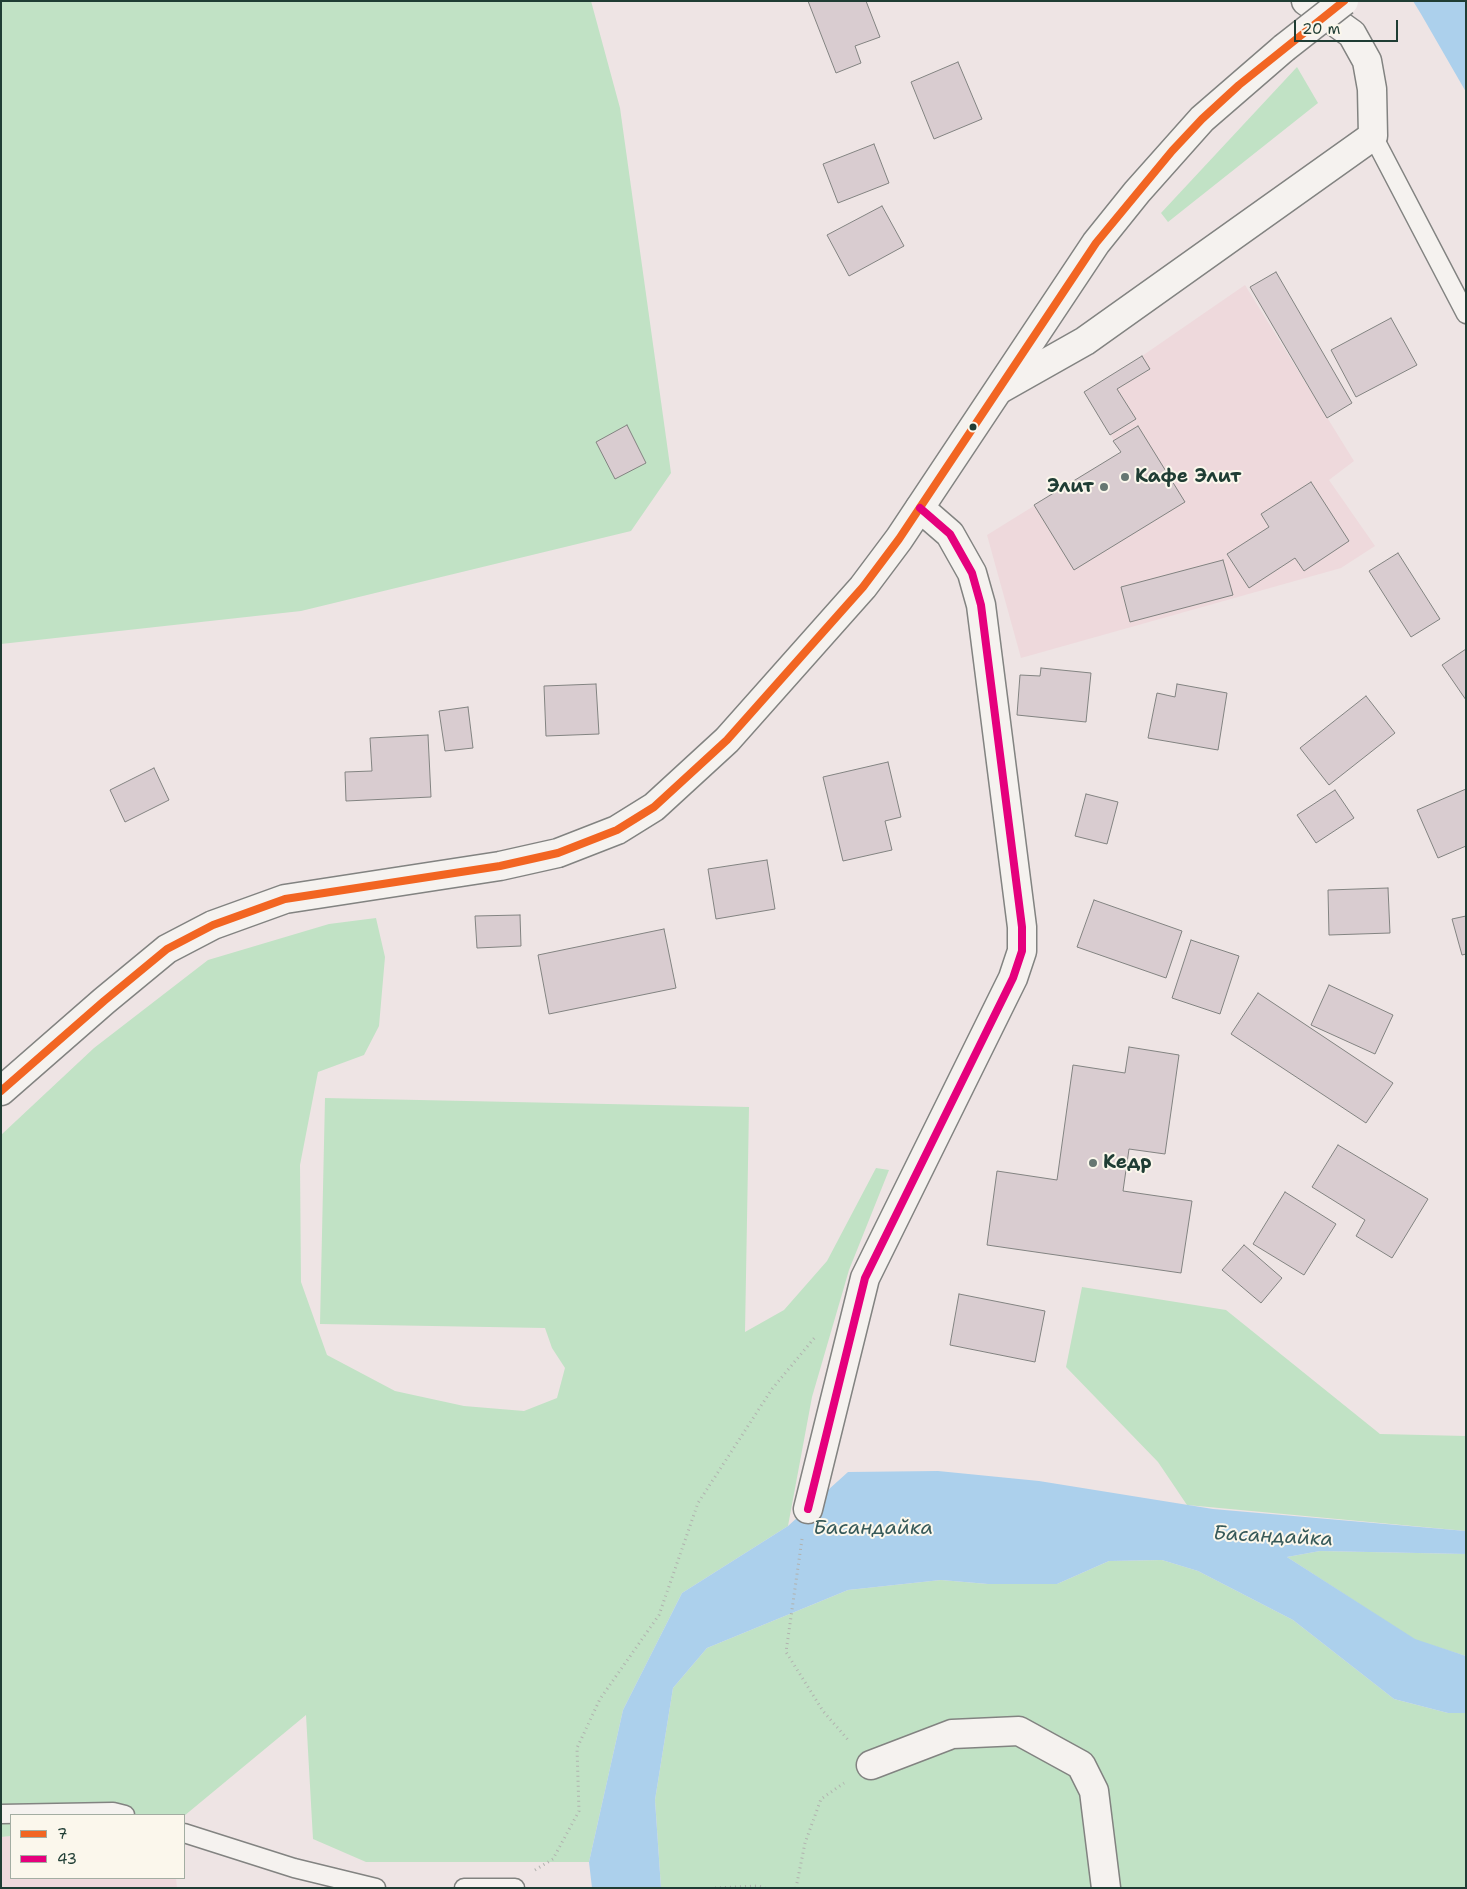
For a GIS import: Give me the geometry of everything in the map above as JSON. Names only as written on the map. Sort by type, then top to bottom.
[{"type":"street","points":[[1000,389],[1086,341],[1374,136],[1372,88],[1367,61],[1352,34],[1306,1]]},
{"type":"street","points":[[1,1091],[167,949],[213,925],[285,899],[500,866],[558,853],[625,826],[654,807],[727,740],[863,586],[920,508],[1096,243],[1137,192],[1202,119],[1284,48],[1344,1]]},
{"type":"street","points":[[808,1509],[865,1278],[1012,978],[1022,951],[1022,927],[981,605],[972,573],[950,534],[920,508]]},
{"type":"street","points":[[871,1765],[952,1734],[1020,1731],[1081,1765],[1094,1791],[1106,1888]]},
{"type":"lane","points":[[1374,136],[1466,314]]},
{"type":"lane","points":[[1,1814],[114,1812],[121,1814]]},
{"type":"lane","points":[[185,1834],[294,1868],[376,1888]]},
{"type":"lane","points":[[464,1888],[513,1887]]},
{"type":"path","points":[[513,1887],[552,1859],[579,1811],[577,1748],[600,1699],[659,1615],[698,1503],[772,1389],[822,1330]]},
{"type":"path","points":[[796,1888],[805,1843],[821,1799],[871,1765],[823,1711],[786,1652],[808,1509]]},
{"type":"path","points":[[715,1888],[758,1886],[766,1888]]},
{"type":"shaded area","points":[[1245,285],[1354,461],[1329,480],[1375,546],[1341,568],[1021,658],[987,535],[1121,452],[1084,392],[1142,356]]},
{"type":"shaded area","points":[[10,1836],[10,1879],[176,1879],[177,1888],[1,1888],[1,1837]]},
{"type":"green space","points":[[1,1],[591,1],[620,108],[671,473],[631,531],[301,611],[1,644]]},
{"type":"green space","points":[[1297,67],[1318,103],[1168,222],[1161,213]]},
{"type":"green space","points":[[376,918],[385,957],[379,1026],[364,1055],[318,1072],[300,1165],[301,1282],[327,1355],[395,1391],[464,1406],[524,1411],[557,1398],[565,1368],[552,1348],[545,1328],[320,1324],[325,1098],[749,1107],[745,1332],[784,1310],[827,1261],[876,1168],[889,1170],[849,1270],[812,1397],[788,1526],[682,1593],[623,1710],[589,1862],[366,1862],[313,1839],[306,1715],[185,1815],[10,1814],[10,1836],[1,1837],[1,1135],[94,1048],[208,960],[329,924]]},
{"type":"green space","points":[[1082,1287],[1226,1310],[1380,1434],[1466,1436],[1466,1531],[1187,1505],[1158,1462],[1066,1367]]},
{"type":"green space","points":[[1320,1551],[1466,1554],[1466,1656],[1415,1640],[1287,1557]]},
{"type":"green space","points":[[1162,1560],[1198,1571],[1293,1620],[1394,1699],[1448,1713],[1466,1713],[1466,1888],[661,1888],[655,1800],[673,1688],[707,1648],[848,1590],[941,1580],[988,1584],[1057,1584],[1109,1561]]},
{"type":"water","points":[[1413,1],[1466,1],[1466,92],[1421,14]]},
{"type":"water","name":"Басандайка","points":[[938,1471],[1039,1481],[1213,1509],[1466,1531],[1466,1554],[1320,1551],[1287,1557],[1415,1639],[1466,1656],[1466,1713],[1448,1713],[1394,1699],[1293,1620],[1198,1571],[1162,1560],[1109,1561],[1057,1584],[988,1584],[941,1580],[848,1590],[707,1648],[673,1688],[655,1800],[661,1888],[592,1888],[589,1862],[623,1710],[682,1593],[788,1526],[848,1472]]},
{"type":"building","points":[[808,1],[866,1],[880,37],[855,46],[861,63],[836,73]]},
{"type":"building","points":[[958,62],[982,119],[934,139],[911,82]]},
{"type":"building","points":[[874,144],[889,183],[838,203],[823,164]]},
{"type":"building","points":[[882,206],[904,246],[849,276],[827,235]]},
{"type":"building","points":[[1276,272],[1352,403],[1327,418],[1250,287]]},
{"type":"building","points":[[1391,318],[1417,365],[1356,397],[1331,350]]},
{"type":"building","name":"Кафе Элит","points":[[1142,356],[1150,369],[1117,389],[1136,419],[1110,435],[1084,392]]},
{"type":"building","points":[[627,425],[646,463],[615,479],[596,442]]},
{"type":"building","name":"Кафе Элит","points":[[1138,426],[1185,502],[1074,570],[1034,505],[1121,452],[1113,441]]},
{"type":"building","points":[[1311,482],[1349,541],[1304,571],[1295,558],[1249,588],[1227,554],[1269,527],[1261,514]]},
{"type":"building","points":[[1398,553],[1440,619],[1411,637],[1369,571]]},
{"type":"building","points":[[1223,560],[1233,595],[1130,622],[1121,587]]},
{"type":"building","points":[[1466,649],[1466,700],[1442,665]]},
{"type":"building","points":[[1041,668],[1091,673],[1086,722],[1017,715],[1020,675],[1040,676]]},
{"type":"building","points":[[596,684],[599,734],[546,736],[544,686]]},
{"type":"building","points":[[1177,684],[1227,693],[1218,750],[1148,738],[1157,693],[1175,697]]},
{"type":"building","points":[[1366,696],[1395,733],[1329,785],[1300,748]]},
{"type":"building","points":[[468,707],[473,748],[445,751],[439,711]]},
{"type":"building","points":[[428,735],[431,797],[346,801],[345,772],[372,771],[370,738]]},
{"type":"building","points":[[888,762],[901,817],[885,821],[892,850],[843,861],[823,777]]},
{"type":"building","points":[[154,768],[169,800],[125,822],[110,790]]},
{"type":"building","points":[[1466,789],[1466,846],[1438,858],[1417,810]]},
{"type":"building","points":[[1335,790],[1354,818],[1316,843],[1297,815]]},
{"type":"building","points":[[1086,794],[1118,802],[1107,844],[1075,836]]},
{"type":"building","points":[[767,860],[775,909],[716,919],[708,869]]},
{"type":"building","points":[[1388,888],[1390,933],[1329,935],[1328,890]]},
{"type":"building","points":[[1094,900],[1182,931],[1166,978],[1077,947]]},
{"type":"building","points":[[520,915],[521,946],[477,948],[475,916]]},
{"type":"building","points":[[1466,916],[1466,954],[1462,955],[1452,919]]},
{"type":"building","points":[[664,929],[676,988],[549,1014],[538,955]]},
{"type":"building","points":[[1191,940],[1239,956],[1220,1014],[1172,998]]},
{"type":"building","points":[[1329,985],[1393,1015],[1375,1054],[1311,1025]]},
{"type":"building","points":[[1258,993],[1393,1083],[1366,1123],[1231,1034]]},
{"type":"building","name":"Кедр","points":[[1129,1047],[1179,1055],[1165,1154],[1129,1149],[1123,1191],[1192,1201],[1181,1273],[987,1245],[997,1171],[1057,1180],[1073,1065],[1125,1073]]},
{"type":"building","points":[[1338,1145],[1428,1199],[1392,1258],[1356,1236],[1365,1220],[1312,1187]]},
{"type":"building","points":[[1285,1192],[1336,1224],[1304,1275],[1253,1244]]},
{"type":"building","points":[[1244,1245],[1282,1278],[1261,1303],[1222,1270]]},
{"type":"building","points":[[959,1294],[1045,1311],[1035,1362],[950,1345]]},
{"type":"transit line","name":"7","points":[[1,1091],[167,949],[213,925],[285,899],[500,866],[558,853],[617,830],[654,807],[727,740],[863,587],[899,539],[1096,243],[1172,151],[1202,119],[1239,85],[1344,1]]},
{"type":"transit line","name":"43","points":[[808,1509],[865,1278],[1013,978],[1022,951],[1022,927],[981,605],[972,573],[950,534],[920,508]]},
{"type":"place","name":"Кафе Элит","points":[[1125,477]]},
{"type":"place","name":"Элит","points":[[1104,487]]},
{"type":"place","name":"Кедр","points":[[1093,1163]]}]
